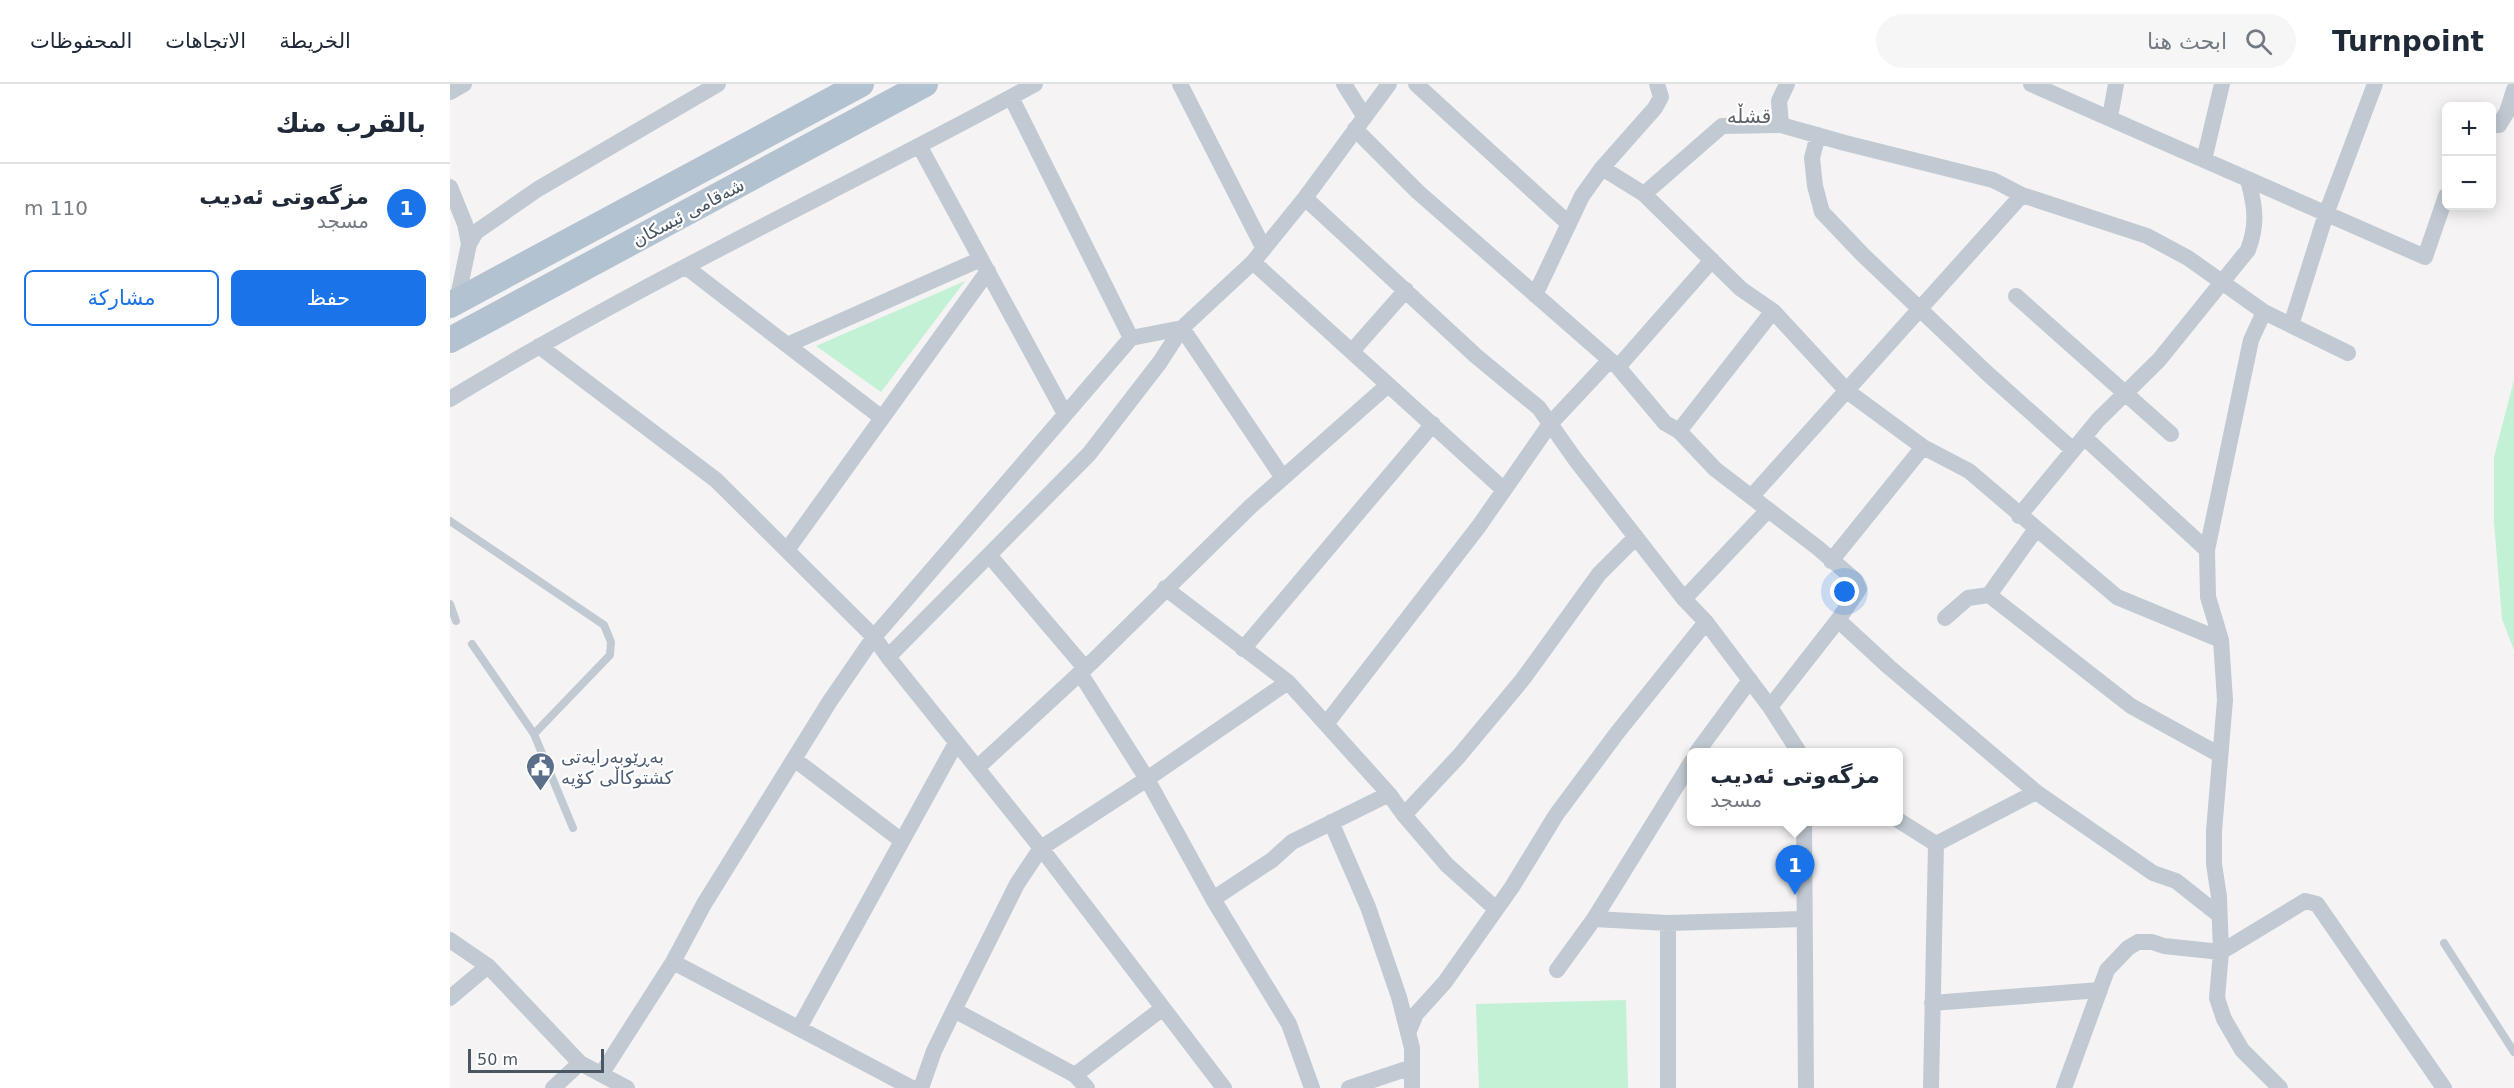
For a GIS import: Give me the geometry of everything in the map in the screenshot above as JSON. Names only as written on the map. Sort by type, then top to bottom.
[{"type":"main road","name":"شەقامی ئیسکان","points":[[454,303],[861,84]]},
{"type":"main road","name":"شەقامی ئیسکان","points":[[450,340],[925,84]]},
{"type":"street","points":[[450,92],[464,84]]},
{"type":"street","points":[[454,303],[469,244],[476,232],[538,189],[699,89],[718,84]]},
{"type":"street","points":[[450,399],[539,346],[686,267],[920,147],[1035,84]]},
{"type":"street","points":[[1180,84],[1264,249]]},
{"type":"street","points":[[1344,84],[1359,122],[1418,192],[1614,364],[1665,423],[1679,430],[1715,469],[1752,496],[1854,580],[1859,589],[1838,620],[1770,707]]},
{"type":"street","points":[[888,657],[1089,454],[1160,362],[1182,328],[1253,262],[1305,198],[1389,84]]},
{"type":"street","points":[[1416,84],[1569,224]]},
{"type":"street","points":[[1535,295],[1582,196],[1602,168],[1655,108],[1661,97],[1657,84]]},
{"type":"street","points":[[1781,125],[1779,101],[1787,84]]},
{"type":"street","points":[[2031,84],[2425,257],[2442,208]]},
{"type":"street","points":[[2110,117],[2116,84]]},
{"type":"street","points":[[2204,160],[2222,84]]},
{"type":"street","points":[[2290,325],[2325,214],[2375,84]]},
{"type":"street","points":[[2496,125],[2499,125],[2507,112],[2514,90]]},
{"type":"street","points":[[1011,97],[1131,338]]},
{"type":"street","points":[[1644,194],[1722,126],[1781,125],[1993,180],[2022,195],[2147,236],[2188,258],[2264,312],[2348,353]]},
{"type":"street","points":[[1818,135],[1812,158],[1815,186],[1822,212],[1863,255],[1988,374],[2073,450]]},
{"type":"street","points":[[920,147],[1065,414]]},
{"type":"street","points":[[1602,168],[1644,194],[1741,288],[1773,311],[1847,391],[1923,447],[1969,471],[2019,516],[2117,597],[2221,640]]},
{"type":"street","points":[[2019,516],[2084,437],[2159,360],[2248,250],[2255,232],[2252,196],[2248,180]]},
{"type":"street","points":[[450,187],[465,224],[469,244]]},
{"type":"street","points":[[1752,496],[2022,195]]},
{"type":"street","points":[[1305,198],[1389,278],[1406,290],[1476,356],[1539,408],[1684,599],[1706,622],[1750,680],[1796,748]]},
{"type":"street","points":[[1326,724],[1479,526],[1550,424],[1614,364],[1712,260]]},
{"type":"street","points":[[1253,262],[1353,350],[1388,385],[1503,489]]},
{"type":"street","points":[[787,345],[984,265]]},
{"type":"street","points":[[787,550],[882,418],[984,265]]},
{"type":"street","points":[[686,267],[882,418]]},
{"type":"street","points":[[1353,350],[1406,290]]},
{"type":"street","points":[[2016,296],[2171,435]]},
{"type":"street","points":[[1679,430],[1773,311]]},
{"type":"street","points":[[2264,312],[2251,340],[2207,550],[2208,597],[2221,640],[2225,700],[2214,831],[2214,864],[2221,952],[2217,998],[2224,1019],[2242,1050],[2280,1088]]},
{"type":"street","points":[[602,1073],[673,962],[704,904],[830,701],[874,637],[1131,338],[1182,328]]},
{"type":"street","points":[[1182,328],[1283,478]]},
{"type":"street","points":[[539,346],[716,480],[874,637],[1041,848],[1224,1088]]},
{"type":"street","points":[[976,768],[1283,478],[1388,385]]},
{"type":"street","points":[[1243,649],[1433,424]]},
{"type":"street","points":[[2084,437],[2207,550]]},
{"type":"street","points":[[1831,561],[1923,447]]},
{"type":"street","points":[[1684,599],[1768,510]]},
{"type":"street","points":[[1989,595],[2036,529]]},
{"type":"street","points":[[1404,815],[1459,756],[1523,679],[1599,574],[1636,537]]},
{"type":"street","points":[[989,555],[1082,670],[1147,779],[1213,899],[1289,1024],[1312,1088]]},
{"type":"street","points":[[1166,588],[1288,682],[1389,794],[1447,865],[1496,909]]},
{"type":"street","points":[[1945,618],[1968,598],[1989,595],[2131,706],[2220,755]]},
{"type":"street","points":[[1838,620],[1889,667],[2036,792],[2153,873],[2176,881],[2219,915]]},
{"type":"street","points":[[1408,1033],[1416,1014],[1445,982],[1512,887],[1556,815],[1617,733],[1706,622]]},
{"type":"street","points":[[1702,748],[1750,680]]},
{"type":"street","points":[[921,1088],[934,1052],[1017,884],[1041,848],[1147,779],[1288,682]]},
{"type":"street","points":[[799,1028],[956,743]]},
{"type":"street","points":[[794,759],[902,841]]},
{"type":"street","points":[[1557,970],[1594,920],[1687,769]]},
{"type":"street","points":[[1936,844],[2036,792]]},
{"type":"street","points":[[1213,899],[1272,860],[1292,842],[1389,794]]},
{"type":"street","points":[[1331,822],[1368,907],[1399,998],[1412,1048],[1412,1088]]},
{"type":"street","points":[[1903,823],[1936,844]]},
{"type":"street","points":[[1804,826],[1806,1088]]},
{"type":"street","points":[[1931,1088],[1936,844]]},
{"type":"street","points":[[2064,1088],[2107,970],[2128,948],[2138,942],[2221,952],[2305,901],[2317,904],[2444,1088]]},
{"type":"street","points":[[1594,920],[1668,923],[1803,919]]},
{"type":"street","points":[[1668,923],[1668,1088]]},
{"type":"street","points":[[450,940],[488,966],[580,1063],[627,1088]]},
{"type":"street","points":[[673,962],[912,1088]]},
{"type":"street","points":[[450,998],[488,966]]},
{"type":"street","points":[[1932,1003],[2100,990]]},
{"type":"street","points":[[1075,1074],[1163,1008]]},
{"type":"street","points":[[954,1011],[1075,1074],[1087,1088]]},
{"type":"street","points":[[553,1088],[580,1063]]},
{"type":"street","points":[[1348,1088],[1412,1067]]},
{"type":"lane","points":[[450,521],[604,625],[611,642],[610,654],[534,734]]},
{"type":"lane","points":[[450,604],[456,621]]},
{"type":"lane","points":[[472,644],[534,734],[573,828]]},
{"type":"lane","points":[[2445,943],[2514,1052]]},
{"type":"green space","points":[[965,281],[881,392],[816,346]]},
{"type":"green space","points":[[2514,380],[2514,650],[2502,619],[2494,522],[2494,457]]},
{"type":"green space","points":[[1626,1000],[1628,1088],[1479,1088],[1476,1004]]},
{"type":"place","name":"بەڕێوبەرایەتی کشتوکاڵی کۆیە","points":[[540,792]]},
{"type":"place","name":"مزگەوتی ئەدیب","points":[[1795,895]]},
{"type":"district","name":"قشڵه‌","points":[[1749,116]]}]
